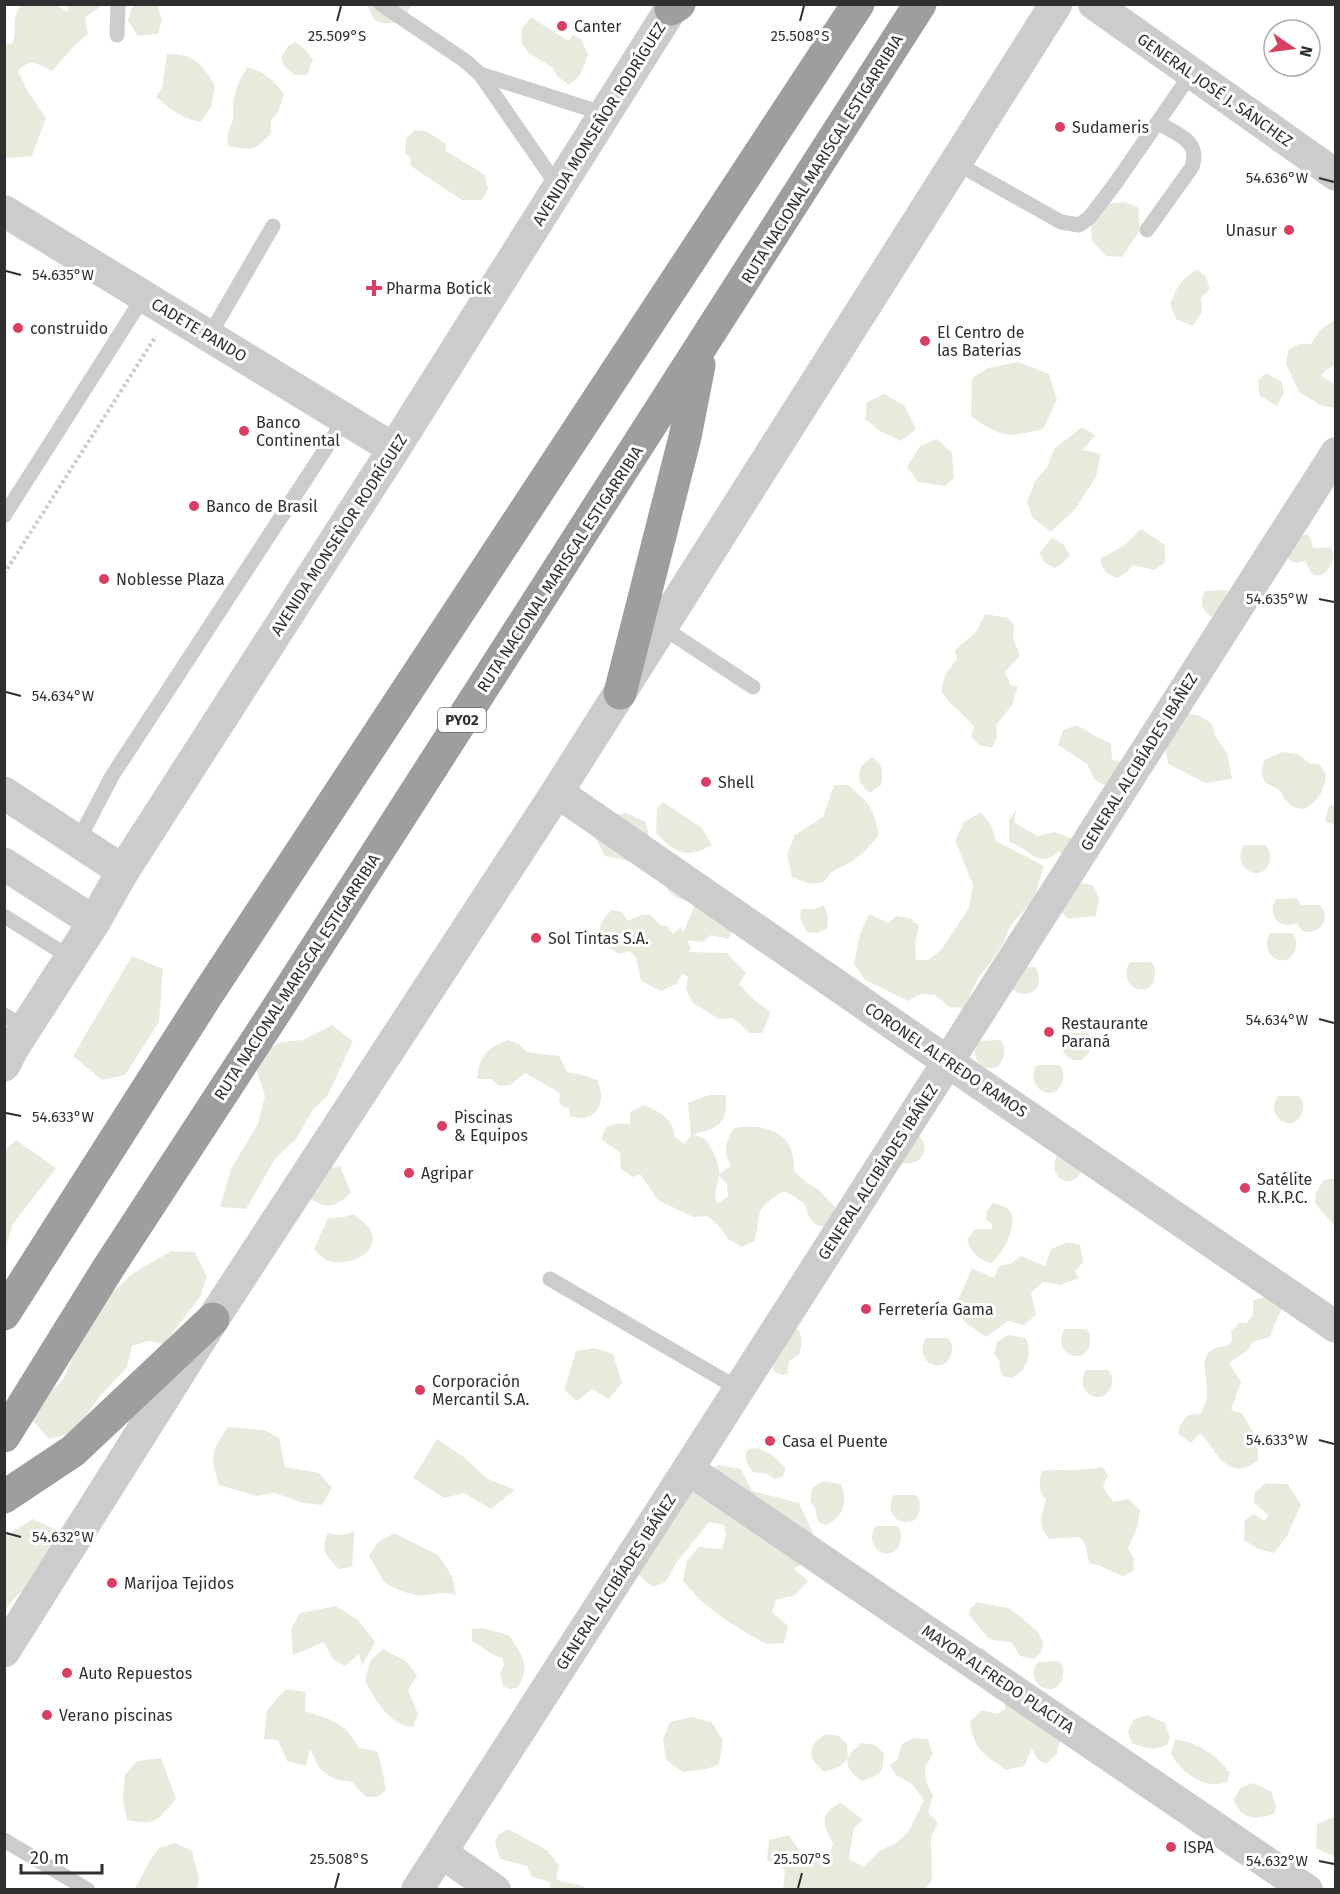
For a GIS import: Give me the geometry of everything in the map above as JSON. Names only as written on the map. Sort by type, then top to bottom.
[{"type":"highway","points":[[4,1314],[207,995],[858,4]]},
{"type":"highway","name":"RUTA NACIONAL MARISCAL ESTIGARRIBIA","points":[[4,1436],[107,1270],[702,348],[920,4]]},
{"type":"highway","points":[[620,693],[685,437],[702,348]]},
{"type":"highway","points":[[4,1497],[73,1451],[213,1318]]},
{"type":"street","points":[[4,1651],[213,1318],[557,792],[1056,4]]},
{"type":"street","name":"GENERAL JOSÉ J. SÁNCHEZ","points":[[1094,4],[1335,175]]},
{"type":"street","name":"AVENIDA MONSEÑOR RODRÍGUEZ","points":[[4,1065],[15,1022],[71,958],[123,871],[675,6]]},
{"type":"street","name":"CADETE PANDO","points":[[4,211],[394,449]]},
{"type":"street","name":"GENERAL ALCIBÍADES IBÁÑEZ","points":[[417,1890],[1335,453]]},
{"type":"street","name":"CORONEL ALFREDO RAMOS","points":[[557,792],[1335,1326]]},
{"type":"street","points":[[4,793],[123,871]]},
{"type":"street","points":[[4,864],[94,922]]},
{"type":"street","name":"MAYOR ALFREDO PLACITA","points":[[688,1469],[1307,1890]]},
{"type":"street","points":[[441,1853],[495,1890]]},
{"type":"lane","points":[[117,35],[118,4]]},
{"type":"lane","points":[[381,4],[464,60],[480,74],[559,188]]},
{"type":"lane","points":[[480,74],[605,114]]},
{"type":"lane","points":[[956,163],[1061,222],[1079,225],[1089,218],[1115,184],[1191,74]]},
{"type":"lane","points":[[1147,230],[1192,167],[1196,156],[1194,149],[1184,138],[1158,123]]},
{"type":"lane","points":[[209,336],[273,226]]},
{"type":"lane","points":[[4,516],[144,296]]},
{"type":"lane","points":[[78,841],[112,776],[345,419]]},
{"type":"lane","points":[[662,627],[753,687]]},
{"type":"lane","points":[[4,916],[71,958]]},
{"type":"lane","points":[[550,1280],[739,1389]]},
{"type":"lane","points":[[4,1840],[88,1890]]},
{"type":"path","points":[[4,574],[171,313]]},
{"type":"shaded area","points":[[21,5],[56,5],[68,12],[68,5],[104,5],[85,17],[88,34],[52,71],[31,63],[18,71],[27,90],[46,118],[32,156],[11,158],[5,157],[5,44],[12,44],[16,15]]},
{"type":"shaded area","points":[[136,5],[157,5],[162,19],[158,34],[138,36],[128,21],[131,9]]},
{"type":"shaded area","points":[[367,5],[411,5],[401,19],[386,23],[374,20]]},
{"type":"shaded area","points":[[531,17],[568,41],[573,35],[581,39],[588,55],[580,75],[569,85],[558,77],[552,67],[530,54],[521,43],[522,28]]},
{"type":"shaded area","points":[[296,42],[313,60],[307,75],[295,75],[285,67],[281,58],[288,46]]},
{"type":"shaded area","points":[[167,54],[177,54],[196,61],[215,85],[211,107],[201,122],[182,116],[156,97],[162,88]]},
{"type":"shaded area","points":[[247,67],[268,77],[284,94],[278,112],[271,120],[271,133],[257,146],[242,149],[228,146],[227,135],[233,120],[233,102],[238,84]]},
{"type":"shaded area","points":[[415,130],[426,131],[446,144],[446,151],[485,175],[488,189],[482,200],[462,200],[411,166],[410,157],[405,154],[406,138]]},
{"type":"shaded area","points":[[1124,202],[1138,207],[1140,230],[1122,257],[1106,256],[1092,241],[1091,221],[1104,204]]},
{"type":"shaded area","points":[[1198,270],[1206,277],[1210,289],[1201,298],[1202,312],[1193,326],[1176,319],[1170,304],[1184,279]]},
{"type":"shaded area","points":[[1335,320],[1335,366],[1326,370],[1321,376],[1335,384],[1335,408],[1320,405],[1299,392],[1286,364],[1288,350],[1299,344],[1311,344],[1320,330]]},
{"type":"shaded area","points":[[1018,362],[1049,374],[1057,400],[1043,429],[1012,435],[990,429],[971,416],[972,378],[988,368]]},
{"type":"shaded area","points":[[1266,373],[1282,382],[1284,393],[1277,406],[1260,396],[1258,381]]},
{"type":"shaded area","points":[[884,394],[904,405],[916,429],[901,441],[880,431],[865,419],[867,402]]},
{"type":"shaded area","points":[[1082,427],[1095,435],[1083,450],[1101,454],[1096,477],[1075,509],[1051,532],[1032,517],[1027,502],[1035,481],[1047,467],[1054,449]]},
{"type":"shaded area","points":[[937,439],[952,453],[954,478],[945,486],[918,482],[907,467],[920,446]]},
{"type":"shaded area","points":[[1141,529],[1165,545],[1165,563],[1154,570],[1133,565],[1117,578],[1108,573],[1100,559],[1108,550],[1102,558],[1123,546]]},
{"type":"shaded area","points":[[1286,535],[1308,535],[1313,548],[1331,547],[1332,562],[1325,573],[1314,575],[1309,570],[1306,561],[1297,563],[1290,561],[1287,557]]},
{"type":"shaded area","points":[[1052,538],[1063,544],[1070,555],[1062,564],[1054,568],[1045,563],[1039,553]]},
{"type":"shaded area","points":[[1227,590],[1230,594],[1215,618],[1207,614],[1202,604],[1205,591]]},
{"type":"shaded area","points":[[985,614],[1008,618],[1014,625],[1013,638],[1020,656],[1005,672],[1011,685],[1018,686],[1012,705],[996,725],[997,737],[992,748],[979,745],[971,737],[974,727],[941,691],[945,675],[957,659],[955,650],[977,631]]},
{"type":"shaded area","points":[[1187,713],[1200,716],[1212,724],[1215,735],[1228,755],[1232,779],[1205,783],[1168,764],[1165,746]]},
{"type":"shaded area","points":[[1077,725],[1111,743],[1112,759],[1125,764],[1108,787],[1095,780],[1087,764],[1058,745],[1063,730]]},
{"type":"shaded area","points":[[1282,752],[1298,754],[1309,763],[1319,764],[1326,774],[1320,795],[1304,809],[1293,807],[1285,800],[1280,790],[1266,783],[1261,774],[1264,760]]},
{"type":"shaded area","points":[[872,757],[882,769],[882,777],[881,785],[870,793],[862,784],[859,775],[862,766]]},
{"type":"shaded area","points":[[834,785],[848,785],[866,802],[875,818],[879,835],[859,856],[833,871],[824,882],[810,884],[792,877],[787,855],[795,835],[823,817]]},
{"type":"shaded area","points":[[663,802],[702,828],[712,845],[703,850],[688,853],[675,850],[663,840],[656,833],[657,809]]},
{"type":"shaded area","points":[[1335,803],[1335,825],[1325,821],[1329,806]]},
{"type":"shaded area","points":[[1016,809],[1014,822],[1037,836],[1054,832],[1075,839],[1063,855],[1059,851],[1045,859],[1034,856],[1009,842],[1009,821]]},
{"type":"shaded area","points":[[981,812],[991,825],[996,841],[1044,866],[1034,899],[1010,926],[1004,942],[978,978],[964,1008],[949,1007],[935,995],[921,994],[908,1001],[865,980],[854,963],[860,934],[869,914],[888,923],[897,916],[910,918],[919,926],[915,944],[916,960],[928,960],[941,950],[969,908],[973,885],[955,840],[964,822]]},
{"type":"shaded area","points":[[626,813],[646,822],[651,847],[637,863],[605,856],[594,835],[611,816]]},
{"type":"shaded area","points":[[1244,845],[1266,845],[1270,859],[1262,872],[1250,872],[1241,862]]},
{"type":"shaded area","points":[[665,882],[740,919],[728,939],[711,935],[703,942],[687,940],[691,947],[689,952],[727,953],[746,973],[739,984],[753,999],[771,1012],[762,1033],[750,1033],[733,1018],[719,1019],[693,1003],[686,989],[688,977],[682,974],[677,984],[661,991],[641,981],[636,957],[629,951],[619,954],[599,942],[601,924],[612,910],[622,912],[628,921],[650,914],[660,925],[667,926],[673,934],[681,927],[683,933],[695,904],[672,894]]},
{"type":"shaded area","points":[[1075,882],[1093,885],[1099,898],[1096,916],[1068,919],[1058,908]]},
{"type":"shaded area","points":[[1297,898],[1301,905],[1320,905],[1325,916],[1319,929],[1302,931],[1296,923],[1285,925],[1276,920],[1273,905],[1276,899]]},
{"type":"shaded area","points":[[824,905],[828,917],[827,928],[818,933],[807,932],[800,919],[801,909],[814,909]]},
{"type":"shaded area","points":[[1270,933],[1292,933],[1296,946],[1288,959],[1276,959],[1271,955],[1267,942]]},
{"type":"shaded area","points":[[132,956],[163,969],[159,1022],[125,1075],[102,1080],[73,1056]]},
{"type":"shaded area","points":[[1130,962],[1151,962],[1153,965],[1155,976],[1147,989],[1141,990],[1130,984],[1127,971]]},
{"type":"shaded area","points":[[1013,967],[1035,967],[1039,979],[1035,990],[1025,994],[1018,993],[1011,988]]},
{"type":"shaded area","points":[[332,1025],[353,1041],[328,1095],[312,1111],[296,1139],[275,1159],[246,1209],[220,1207],[231,1169],[258,1124],[265,1096],[256,1069],[265,1052],[281,1042],[303,1040]]},
{"type":"shaded area","points":[[1065,1033],[1087,1033],[1091,1036],[1090,1049],[1086,1056],[1080,1060],[1073,1060],[1067,1056],[1062,1042]]},
{"type":"shaded area","points":[[507,1040],[519,1044],[527,1052],[559,1056],[567,1072],[597,1080],[601,1096],[597,1110],[587,1117],[570,1116],[569,1108],[563,1107],[559,1101],[560,1093],[525,1073],[510,1085],[499,1086],[491,1079],[477,1079],[485,1054]]},
{"type":"shaded area","points":[[1000,1040],[1004,1050],[1001,1062],[996,1067],[984,1067],[976,1057],[975,1049],[979,1041]]},
{"type":"shaded area","points":[[1037,1065],[1059,1065],[1061,1068],[1063,1079],[1055,1092],[1049,1093],[1037,1087],[1034,1073]]},
{"type":"shaded area","points":[[708,1095],[726,1095],[725,1113],[720,1123],[709,1130],[693,1135],[703,1138],[709,1144],[719,1174],[731,1166],[726,1147],[734,1128],[768,1129],[785,1139],[790,1147],[794,1171],[818,1189],[836,1208],[829,1230],[815,1224],[808,1215],[805,1205],[784,1191],[763,1207],[755,1241],[742,1247],[728,1239],[720,1227],[707,1216],[693,1217],[658,1200],[640,1174],[633,1177],[621,1169],[620,1153],[601,1139],[606,1127],[618,1123],[630,1124],[630,1112],[644,1105],[665,1116],[672,1125],[674,1136],[684,1144],[691,1135],[688,1103]],"holes":[[[719,1176],[727,1184],[728,1197],[717,1204],[715,1195]]]},
{"type":"shaded area","points":[[1278,1096],[1299,1096],[1301,1099],[1303,1109],[1295,1122],[1283,1122],[1278,1118],[1274,1105]]},
{"type":"shaded area","points":[[910,1136],[920,1137],[925,1148],[924,1152],[922,1157],[914,1163],[902,1163],[899,1158]]},
{"type":"shaded area","points":[[16,1140],[56,1168],[13,1224],[5,1249],[5,1150]]},
{"type":"shaded area","points":[[1058,1154],[1083,1166],[1079,1175],[1073,1180],[1067,1182],[1057,1176],[1055,1162]]},
{"type":"shaded area","points":[[340,1166],[351,1193],[344,1199],[328,1206],[303,1195],[324,1169]]},
{"type":"shaded area","points":[[1336,1178],[1335,1227],[1315,1203],[1316,1192],[1324,1180]]},
{"type":"shaded area","points":[[993,1203],[1009,1209],[1012,1224],[1004,1247],[992,1263],[976,1256],[967,1240],[975,1229],[992,1229],[992,1224],[986,1220],[987,1211]]},
{"type":"shaded area","points":[[354,1214],[371,1231],[373,1240],[370,1247],[358,1258],[349,1261],[332,1262],[324,1259],[314,1249],[328,1218]]},
{"type":"shaded area","points":[[1068,1242],[1080,1245],[1083,1262],[1075,1272],[1079,1278],[1060,1285],[1043,1282],[1031,1293],[1036,1315],[1024,1325],[1008,1321],[986,1337],[967,1324],[954,1310],[972,1268],[994,1278],[999,1266],[1012,1263],[1021,1256],[1045,1266],[1051,1249]]},
{"type":"shaded area","points":[[171,1251],[195,1252],[207,1277],[200,1297],[164,1344],[149,1341],[132,1346],[127,1367],[100,1396],[86,1416],[68,1434],[49,1439],[33,1421],[41,1401],[64,1378],[83,1333],[107,1298],[132,1274]]},
{"type":"shaded area","points":[[1286,1293],[1270,1337],[1253,1342],[1247,1351],[1229,1363],[1241,1382],[1231,1410],[1242,1413],[1258,1440],[1258,1461],[1246,1467],[1230,1466],[1219,1457],[1200,1433],[1191,1443],[1178,1434],[1180,1425],[1188,1415],[1200,1414],[1205,1403],[1207,1396],[1205,1363],[1210,1352],[1227,1346],[1232,1341],[1231,1331],[1240,1322],[1246,1324],[1253,1315],[1253,1300]]},
{"type":"shaded area","points":[[785,1325],[799,1330],[802,1340],[800,1354],[789,1361],[787,1374],[782,1375],[774,1371],[771,1363]]},
{"type":"shaded area","points":[[1065,1329],[1086,1329],[1090,1342],[1083,1355],[1070,1355],[1065,1351],[1061,1338]]},
{"type":"shaded area","points":[[1008,1335],[1026,1338],[1029,1350],[1025,1366],[1011,1378],[1003,1376],[999,1366],[1000,1361],[994,1354],[997,1342]]},
{"type":"shaded area","points":[[926,1338],[948,1338],[952,1351],[944,1364],[938,1366],[927,1361],[923,1355]]},
{"type":"shaded area","points":[[594,1348],[613,1354],[622,1383],[609,1399],[592,1389],[577,1401],[564,1390],[576,1351]]},
{"type":"shaded area","points":[[1086,1370],[1108,1370],[1112,1383],[1104,1396],[1092,1396],[1087,1392],[1083,1379]]},
{"type":"shaded area","points":[[228,1427],[264,1430],[279,1438],[285,1467],[319,1473],[332,1488],[322,1505],[303,1503],[275,1493],[257,1496],[219,1485],[213,1460],[215,1449]]},
{"type":"shaded area","points":[[437,1439],[465,1458],[486,1478],[515,1490],[491,1509],[464,1493],[444,1498],[413,1478]]},
{"type":"shaded area","points":[[757,1448],[769,1453],[783,1465],[786,1469],[782,1477],[774,1479],[750,1469],[745,1454],[749,1449]]},
{"type":"shaded area","points":[[719,1465],[741,1469],[752,1491],[799,1503],[813,1533],[808,1560],[794,1569],[808,1581],[795,1595],[776,1600],[772,1612],[788,1626],[784,1643],[767,1644],[750,1635],[724,1619],[700,1600],[683,1581],[686,1562],[699,1547],[722,1549],[726,1534],[724,1525],[709,1522],[676,1563],[666,1582],[653,1587],[633,1570],[635,1559],[709,1470]]},
{"type":"shaded area","points":[[1102,1467],[1108,1475],[1103,1487],[1113,1502],[1129,1499],[1140,1510],[1137,1528],[1128,1548],[1134,1559],[1133,1571],[1123,1576],[1089,1563],[1085,1544],[1080,1537],[1049,1539],[1041,1525],[1046,1500],[1040,1486],[1042,1471]]},
{"type":"shaded area","points":[[823,1481],[841,1484],[844,1496],[841,1513],[826,1525],[818,1522],[815,1508],[810,1501],[812,1488]]},
{"type":"shaded area","points":[[1266,1483],[1288,1484],[1301,1505],[1287,1536],[1274,1553],[1258,1549],[1244,1540],[1245,1520],[1254,1514],[1264,1521],[1269,1515],[1254,1503],[1255,1492]]},
{"type":"shaded area","points":[[894,1495],[917,1496],[920,1508],[912,1521],[906,1523],[895,1517],[891,1511]]},
{"type":"shaded area","points":[[33,1519],[52,1528],[55,1572],[40,1579],[15,1597],[5,1610],[5,1536]]},
{"type":"shaded area","points":[[876,1526],[897,1526],[899,1529],[901,1539],[893,1552],[887,1554],[876,1548],[872,1535]]},
{"type":"shaded area","points":[[355,1531],[352,1567],[339,1569],[326,1553],[325,1544],[328,1533],[341,1535]]},
{"type":"shaded area","points":[[394,1533],[438,1555],[452,1576],[456,1595],[443,1593],[418,1596],[385,1583],[369,1556],[377,1543]]},
{"type":"shaded area","points":[[977,1602],[1008,1608],[1020,1616],[1038,1632],[1043,1643],[1041,1653],[1034,1659],[1020,1656],[1012,1643],[989,1639],[969,1615],[970,1609]]},
{"type":"shaded area","points":[[336,1606],[358,1620],[375,1642],[362,1666],[359,1654],[345,1666],[333,1659],[324,1642],[293,1655],[291,1629],[300,1613]]},
{"type":"shaded area","points":[[482,1628],[509,1635],[518,1648],[523,1661],[524,1674],[517,1688],[509,1689],[503,1686],[500,1673],[504,1665],[502,1658],[472,1641],[472,1629]]},
{"type":"shaded area","points":[[970,1647],[983,1648],[1001,1664],[1060,1741],[1057,1754],[1046,1764],[1038,1760],[1032,1749],[1024,1766],[1006,1770],[977,1745],[970,1721],[982,1710],[997,1714],[1005,1709],[1005,1698]]},
{"type":"shaded area","points":[[383,1649],[407,1662],[417,1676],[408,1690],[418,1714],[413,1727],[390,1717],[365,1681],[370,1661]]},
{"type":"shaded area","points":[[1059,1661],[1063,1671],[1060,1683],[1055,1688],[1043,1688],[1035,1678],[1034,1670],[1038,1662]]},
{"type":"shaded area","points":[[286,1689],[306,1692],[305,1711],[343,1727],[359,1748],[377,1751],[386,1790],[378,1797],[366,1797],[352,1782],[334,1779],[320,1769],[310,1749],[306,1766],[287,1761],[278,1740],[264,1739],[267,1710]]},
{"type":"shaded area","points":[[1147,1715],[1165,1723],[1170,1737],[1167,1745],[1149,1748],[1132,1743],[1128,1732],[1133,1720]]},
{"type":"shaded area","points":[[691,1717],[711,1722],[723,1740],[719,1764],[707,1769],[683,1772],[666,1760],[663,1739],[670,1722]]},
{"type":"shaded area","points":[[826,1734],[839,1736],[847,1744],[848,1758],[841,1766],[825,1772],[815,1762],[811,1753],[815,1743]]},
{"type":"shaded area","points":[[913,1738],[928,1739],[933,1754],[925,1767],[926,1781],[933,1796],[928,1812],[938,1823],[931,1837],[932,1880],[925,1889],[783,1889],[785,1870],[767,1860],[769,1840],[789,1835],[804,1854],[826,1863],[833,1844],[825,1825],[825,1816],[840,1802],[863,1820],[854,1828],[849,1859],[864,1867],[879,1851],[896,1843],[909,1831],[924,1800],[912,1784],[896,1775],[890,1765],[897,1760],[902,1744]]},
{"type":"shaded area","points":[[1175,1739],[1199,1747],[1212,1755],[1230,1773],[1227,1782],[1210,1784],[1188,1774],[1171,1754]]},
{"type":"shaded area","points":[[862,1743],[875,1745],[884,1753],[880,1772],[862,1781],[851,1771],[847,1762],[851,1752]]},
{"type":"shaded area","points":[[161,1758],[176,1799],[155,1820],[144,1822],[127,1820],[123,1799],[125,1775],[137,1761]]},
{"type":"shaded area","points":[[1253,1783],[1271,1791],[1276,1806],[1274,1814],[1250,1817],[1237,1807],[1234,1800],[1240,1788]]},
{"type":"shaded area","points":[[1335,1816],[1335,1857],[1316,1848],[1317,1824]]},
{"type":"shaded area","points":[[508,1829],[547,1850],[559,1865],[556,1879],[580,1885],[584,1889],[551,1889],[550,1882],[532,1877],[527,1866],[500,1859],[495,1842],[499,1834]]},
{"type":"shaded area","points":[[175,1843],[192,1851],[199,1878],[197,1889],[135,1889],[159,1848]]},
{"type":"place","name":"Canter","points":[[562,26]]},
{"type":"place","name":"Sudameris","points":[[1060,127]]},
{"type":"place","name":"Unasur","points":[[1289,230]]},
{"type":"place","name":"Pharma Botick","points":[[374,288]]},
{"type":"place","name":"construido","points":[[18,328]]},
{"type":"place","name":"El Centro de las Baterias","points":[[925,341]]},
{"type":"place","name":"Banco Continental","points":[[244,431]]},
{"type":"place","name":"Banco de Brasil","points":[[194,506]]},
{"type":"place","name":"Noblesse Plaza","points":[[104,579]]},
{"type":"place","name":"Shell","points":[[706,782]]},
{"type":"place","name":"Sol Tintas S.A.","points":[[536,938]]},
{"type":"place","name":"Restaurante Paraná","points":[[1049,1032]]},
{"type":"place","name":"Piscinas & Equipos","points":[[442,1126]]},
{"type":"place","name":"Agripar","points":[[409,1173]]},
{"type":"place","name":"Satélite R.K.P.C.","points":[[1245,1188]]},
{"type":"place","name":"Ferretería Gama","points":[[866,1309]]},
{"type":"place","name":"Corporación Mercantil S.A.","points":[[420,1390]]},
{"type":"place","name":"Casa el Puente","points":[[770,1441]]},
{"type":"place","name":"Marijoa Tejidos","points":[[112,1583]]},
{"type":"place","name":"Auto Repuestos","points":[[67,1673]]},
{"type":"place","name":"Verano piscinas","points":[[47,1715]]},
{"type":"place","name":"ISPA","points":[[1171,1847]]}]
